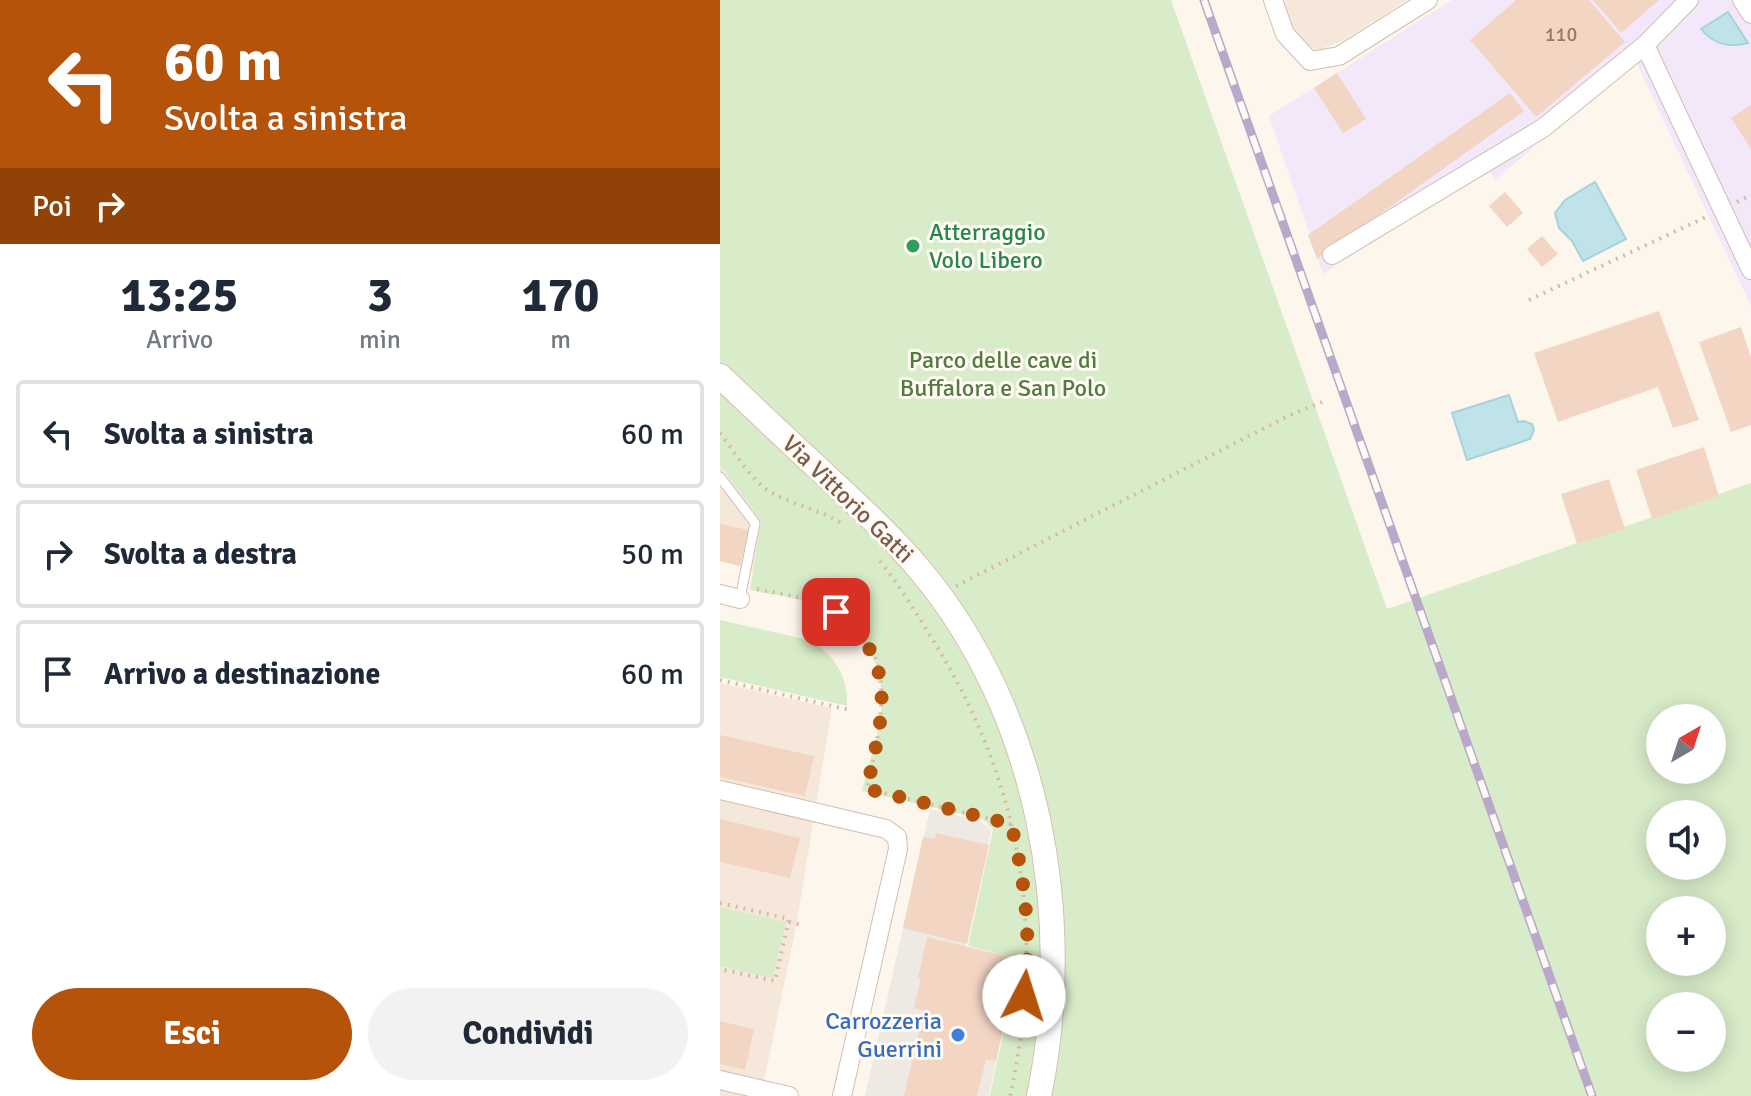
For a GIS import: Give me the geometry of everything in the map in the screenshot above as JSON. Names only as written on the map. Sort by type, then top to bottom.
[{"type":"street","points":[[1273,0],[1285,34],[1310,61],[1339,56],[1428,0]]},
{"type":"street","points":[[1332,255],[1543,128],[1645,45],[1689,0]]},
{"type":"street","points":[[1742,0],[1751,14]]},
{"type":"street","points":[[1645,45],[1751,270]]},
{"type":"street","name":"Via Vittorio Gatti","points":[[720,376],[890,536],[922,573],[983,664],[1028,779],[1041,831],[1052,914],[1054,988],[1051,1030],[1039,1096]]},
{"type":"street","points":[[720,594],[740,599]]},
{"type":"street","points":[[720,790],[886,829],[897,837],[898,849],[842,1096]]},
{"type":"street","points":[[720,1080],[789,1096]]},
{"type":"lane","points":[[720,477],[755,523],[740,599]]},
{"type":"path","points":[[1529,300],[1722,209]]},
{"type":"path","points":[[940,598],[954,587],[1066,528],[1288,416],[1322,402]]},
{"type":"path","points":[[720,433],[759,484],[774,494],[827,514],[847,526]]},
{"type":"path","points":[[879,561],[898,583],[971,707],[994,761],[1011,824],[1025,908],[1028,970],[1020,1051],[1010,1096]]},
{"type":"path","points":[[757,576],[755,588],[810,600],[836,612],[858,632],[874,657],[883,699],[867,789],[1011,824]]},
{"type":"path","points":[[720,680],[850,710]]},
{"type":"path","points":[[720,903],[803,925]]},
{"type":"path","points":[[720,969],[775,981],[789,922]]},
{"type":"shaded area","points":[[1282,0],[1407,0],[1344,40],[1319,50],[1302,44],[1290,25]]},
{"type":"shaded area","points":[[1452,0],[1751,0],[1751,306],[1636,62],[1495,180],[1488,169],[1323,274],[1269,116]]},
{"type":"shaded area","points":[[720,465],[761,521],[753,570],[720,561]]},
{"type":"shaded area","points":[[720,683],[832,708],[796,927],[761,1096],[720,1096]]},
{"type":"shaded area","points":[[930,809],[981,821],[991,830],[966,947],[1018,959],[989,1096],[865,1096]]},
{"type":"green space","name":"Parco delle cave di Buffalora e San Polo","points":[[720,0],[1171,0],[1387,609],[1751,483],[1751,1096],[990,1096],[1019,959],[968,946],[993,830],[983,819],[862,791],[881,713],[882,697],[876,665],[860,637],[837,615],[805,601],[750,590],[761,521],[720,465]]},
{"type":"green space","points":[[720,620],[809,640],[818,646],[838,667],[845,685],[847,706],[720,677]]},
{"type":"green space","points":[[720,907],[786,922],[773,978],[720,966]]},
{"type":"water","points":[[1728,12],[1748,43],[1722,44],[1701,29]]},
{"type":"water","points":[[1595,182],[1626,239],[1583,261],[1572,241],[1559,228],[1555,213],[1565,200]]},
{"type":"water","points":[[1509,395],[1518,422],[1532,424],[1534,430],[1530,439],[1467,460],[1452,413]]},
{"type":"building","points":[[1516,0],[1589,0],[1625,42],[1536,117],[1470,40]]},
{"type":"building","points":[[1593,0],[1659,0],[1621,33]]},
{"type":"building","points":[[1337,73],[1366,119],[1343,133],[1314,88]]},
{"type":"building","points":[[1510,93],[1524,111],[1317,259],[1308,235]]},
{"type":"building","points":[[1751,105],[1751,149],[1731,118]]},
{"type":"building","points":[[1505,192],[1523,213],[1507,227],[1489,206]]},
{"type":"building","points":[[1542,236],[1558,254],[1542,267],[1527,249]]},
{"type":"building","points":[[1659,311],[1699,420],[1673,428],[1658,387],[1558,422],[1534,353]]},
{"type":"building","points":[[1741,327],[1751,357],[1751,425],[1731,432],[1699,342]]},
{"type":"building","points":[[1704,447],[1719,496],[1652,519],[1636,470]]},
{"type":"building","points":[[1609,479],[1625,529],[1577,544],[1561,494]]},
{"type":"building","points":[[720,524],[748,530],[740,566],[720,561]]},
{"type":"building","points":[[720,735],[814,756],[805,796],[720,777]]},
{"type":"building","points":[[720,819],[800,838],[790,878],[720,862]]},
{"type":"building","points":[[936,833],[989,845],[967,944],[903,928],[923,837],[935,839]]},
{"type":"building","points":[[927,937],[1018,959],[996,1061],[986,1059],[977,1096],[904,1096],[924,1011],[914,1008]]},
{"type":"building","points":[[720,1021],[754,1029],[745,1070],[720,1064]]},
{"type":"railway","points":[[1204,0],[1592,1096]]},
{"type":"place","name":"Atterraggio Volo Libero","points":[[913,246]]},
{"type":"place","name":"Carrozzeria Guerrini","points":[[958,1035]]},
{"type":"route","points":[[836,612],[867,644],[882,685],[882,714],[867,789],[1011,824],[1025,908],[1028,970],[1024,996]]}]
